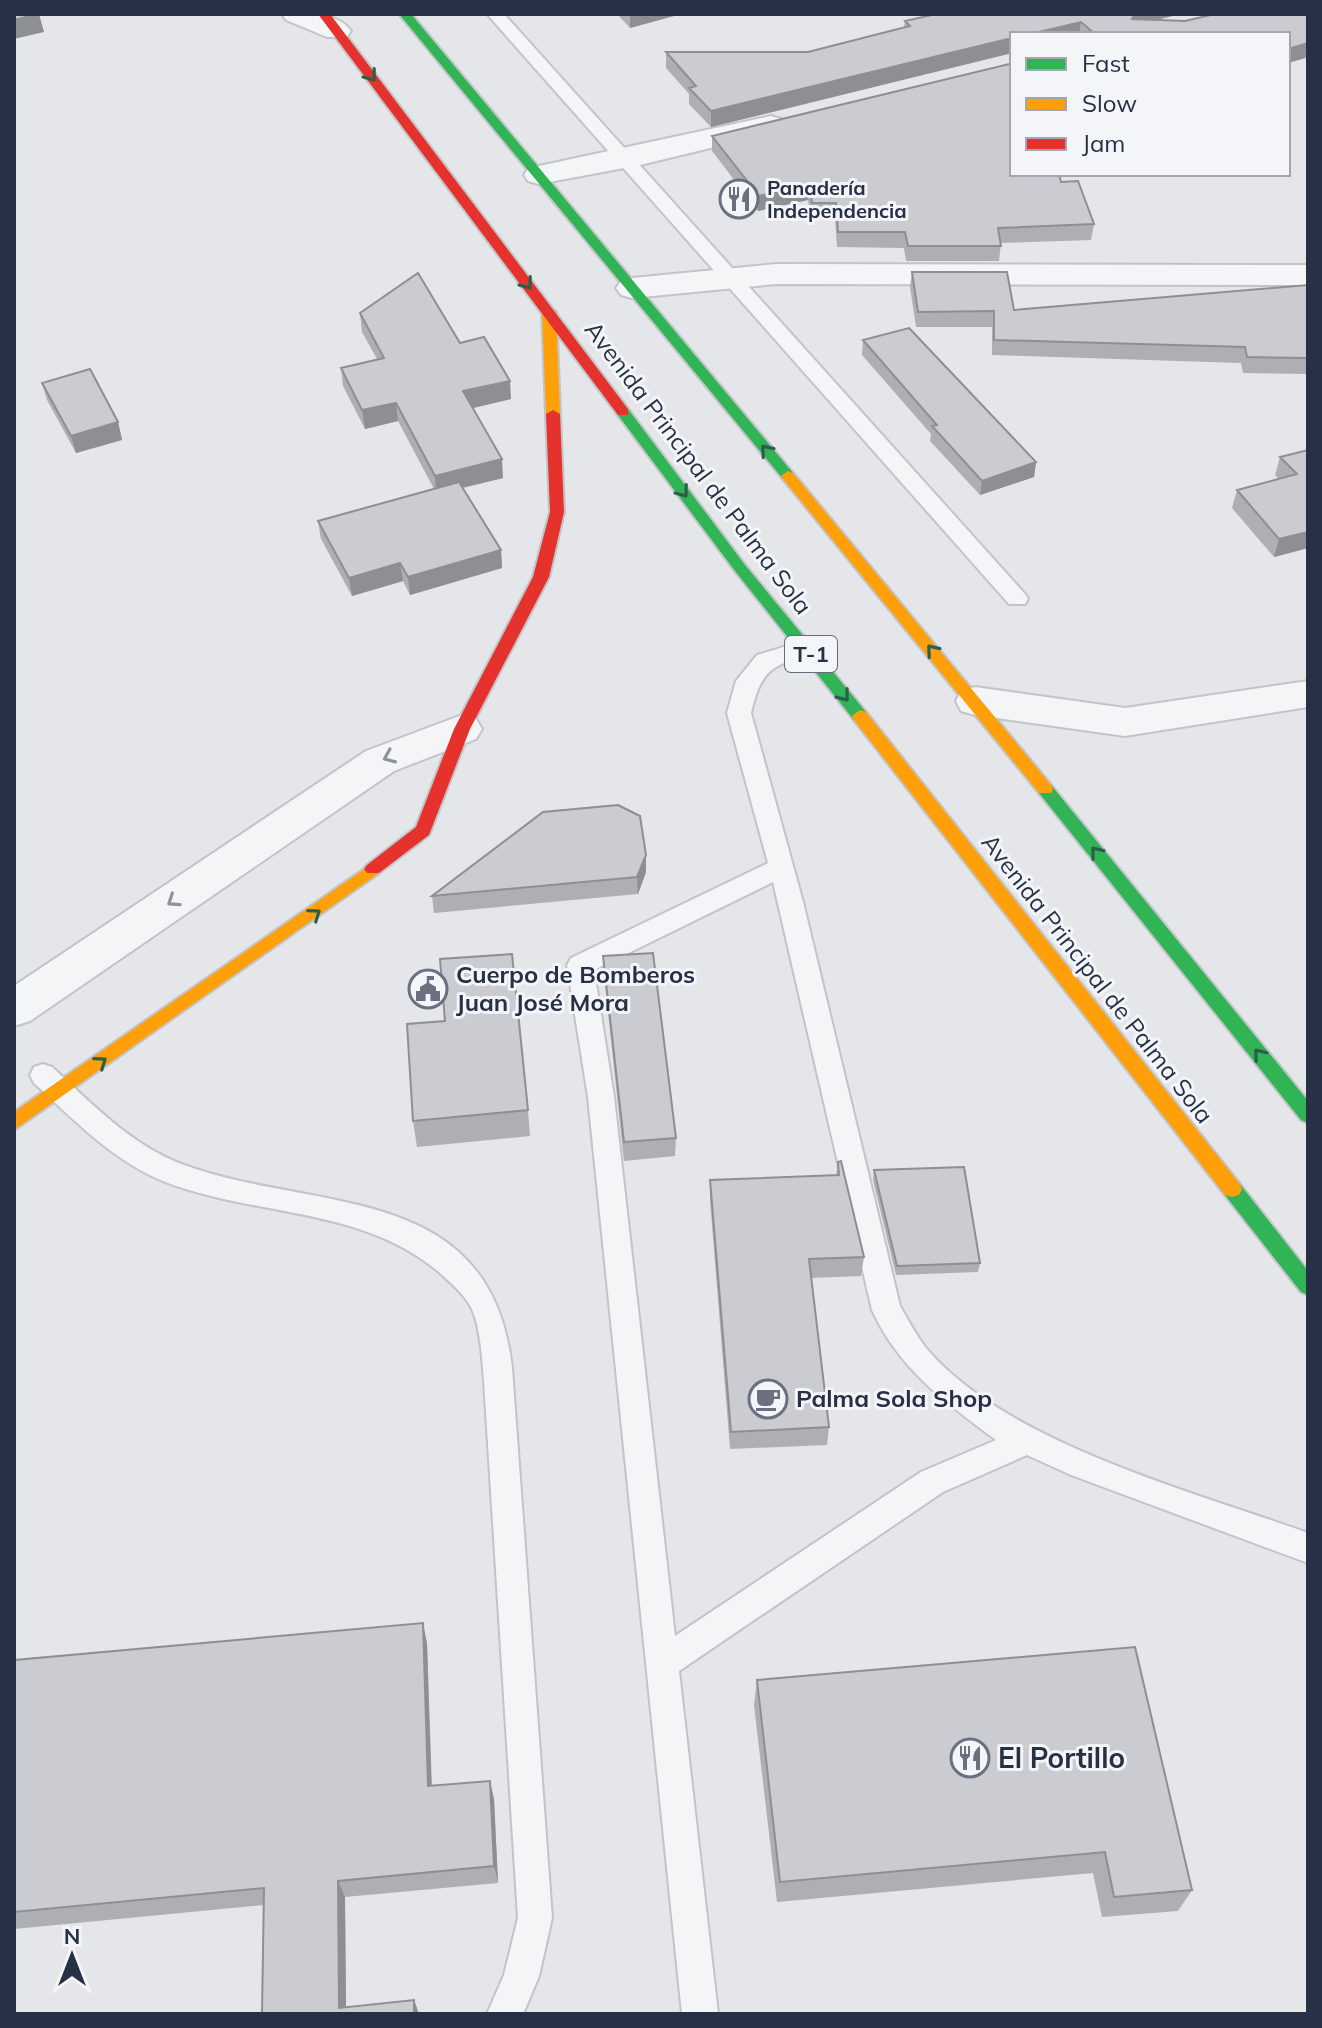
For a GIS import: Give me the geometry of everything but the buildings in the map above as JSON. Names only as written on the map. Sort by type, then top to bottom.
[{"type":"main road","points":[[405,14],[975,701],[1308,1115]]},
{"type":"main road","name":"Avenida Principal de Palma Sola","points":[[330,23],[740,568],[807,648],[1308,1286]]},
{"type":"main road","points":[[14,1122],[51,1083],[326,906],[423,831],[462,729],[541,577],[557,512],[549,312]]},
{"type":"street","points":[[296,14],[330,23]]},
{"type":"street","points":[[539,175],[623,160],[795,119]]},
{"type":"street","points":[[632,288],[776,274],[1308,275]]},
{"type":"street","points":[[975,701],[1125,722],[1308,694]]},
{"type":"street","points":[[14,1009],[380,761],[462,729]]},
{"type":"lane","points":[[495,14],[1017,599]]},
{"type":"lane","points":[[807,648],[765,660],[747,681],[740,697],[741,730],[781,867],[886,1310],[915,1356],[943,1384],[1026,1441],[1082,1465],[1308,1548]]},
{"type":"lane","points":[[700,2014],[601,1097],[580,965],[781,867]]},
{"type":"lane","points":[[51,1083],[132,1154],[173,1173],[218,1189],[272,1201],[330,1206],[397,1226],[449,1260],[484,1304],[495,1345],[499,1391],[535,1918],[521,1976],[505,2014]]},
{"type":"lane","points":[[662,1664],[932,1482],[1026,1441]]},
{"type":"traffic: fast","points":[[405,14],[788,476]]},
{"type":"traffic: fast","points":[[623,412],[740,568],[860,716]]},
{"type":"traffic: fast","points":[[1045,789],[1308,1115]]},
{"type":"traffic: fast","points":[[1232,1189],[1308,1286]]},
{"type":"traffic: slow","points":[[549,312],[553,414]]},
{"type":"traffic: slow","points":[[788,476],[1045,789]]},
{"type":"traffic: slow","points":[[860,716],[1232,1189]]},
{"type":"traffic: slow","points":[[14,1122],[373,869]]},
{"type":"traffic: jam","points":[[324,14],[623,412]]},
{"type":"traffic: jam","points":[[373,869],[423,831],[462,729],[541,577],[557,512],[553,414]]},
{"type":"place","name":"Panadería Independencia","points":[[739,199]]},
{"type":"place","name":"Cuerpo de Bomberos Juan José Mora","points":[[428,989]]},
{"type":"place","name":"Palma Sola Shop","points":[[768,1399]]},
{"type":"place","name":"El Portillo","points":[[970,1758]]}]
